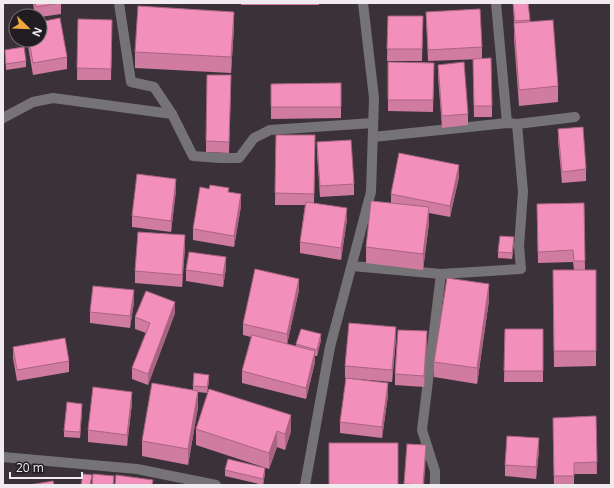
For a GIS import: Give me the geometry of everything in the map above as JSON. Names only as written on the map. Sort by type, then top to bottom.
[{"type":"street","points":[[119,3],[131,82],[154,87],[172,114],[194,156],[239,158],[254,138],[270,130],[373,123]]},
{"type":"street","points":[[305,485],[330,348],[371,192],[374,98],[363,3]]},
{"type":"street","points":[[352,266],[441,274],[521,268],[519,246],[523,192],[496,3]]},
{"type":"street","points":[[3,118],[33,102],[53,98],[172,114]]},
{"type":"street","points":[[373,137],[575,117]]},
{"type":"street","points":[[435,485],[435,471],[422,430],[441,274]]},
{"type":"street","points":[[3,457],[138,469],[216,485]]},
{"type":"building","points":[[35,3],[60,3],[36,7]]},
{"type":"building","points":[[513,3],[528,3],[530,20],[515,21]]},
{"type":"building","points":[[138,6],[234,12],[231,57],[135,52]]},
{"type":"building","points":[[480,9],[482,47],[428,50],[426,12]]},
{"type":"building","points":[[388,16],[423,16],[422,49],[387,49]]},
{"type":"building","points":[[60,18],[67,57],[33,63],[30,48],[48,48],[48,20]]},
{"type":"building","points":[[78,19],[112,20],[111,69],[77,68]]},
{"type":"building","points":[[553,20],[558,86],[519,90],[514,23]]},
{"type":"building","points":[[24,48],[26,61],[6,64],[5,50]]},
{"type":"building","points":[[491,58],[492,106],[474,106],[473,59]]},
{"type":"building","points":[[388,62],[434,63],[433,100],[388,100]]},
{"type":"building","points":[[464,62],[468,114],[442,116],[438,65]]},
{"type":"building","points":[[207,75],[231,75],[229,142],[206,141]]},
{"type":"building","points":[[341,83],[341,107],[271,107],[271,84]]},
{"type":"building","points":[[583,127],[586,169],[562,172],[558,129]]},
{"type":"building","points":[[276,135],[315,135],[314,194],[275,193]]},
{"type":"building","points":[[351,140],[354,184],[320,186],[317,142]]},
{"type":"building","points":[[399,153],[459,165],[450,206],[391,194]]},
{"type":"building","points":[[137,174],[176,179],[171,221],[132,216]]},
{"type":"building","points":[[210,185],[229,188],[228,192],[241,194],[234,236],[193,229],[200,187],[209,189]]},
{"type":"building","points":[[371,201],[429,207],[423,254],[366,247]]},
{"type":"building","points":[[306,202],[347,208],[341,248],[300,242]]},
{"type":"building","points":[[584,203],[585,261],[574,261],[573,250],[538,252],[537,204]]},
{"type":"building","points":[[138,232],[185,235],[182,275],[135,271]]},
{"type":"building","points":[[500,236],[514,237],[512,253],[498,252]]},
{"type":"building","points":[[189,252],[226,257],[223,275],[186,270]]},
{"type":"building","points":[[255,269],[299,279],[287,334],[243,324]]},
{"type":"building","points":[[553,270],[596,270],[596,351],[554,351]]},
{"type":"building","points":[[447,278],[489,284],[477,368],[434,362]]},
{"type":"building","points":[[93,286],[134,290],[130,316],[90,312]]},
{"type":"building","points":[[146,291],[175,302],[148,374],[132,368],[150,323],[135,317]]},
{"type":"building","points":[[349,323],[396,327],[392,370],[345,366]]},
{"type":"building","points":[[301,329],[321,334],[317,350],[296,344]]},
{"type":"building","points":[[505,329],[543,329],[543,371],[504,371]]},
{"type":"building","points":[[398,330],[427,331],[424,376],[395,374]]},
{"type":"building","points":[[252,335],[315,351],[306,388],[242,371]]},
{"type":"building","points":[[65,338],[69,361],[17,370],[13,347]]},
{"type":"building","points":[[194,373],[209,375],[207,387],[193,386]]},
{"type":"building","points":[[346,378],[388,383],[382,427],[340,422]]},
{"type":"building","points":[[152,383],[198,391],[188,449],[142,441]]},
{"type":"building","points":[[93,387],[132,392],[127,435],[88,430]]},
{"type":"building","points":[[209,389],[291,415],[285,434],[277,431],[269,453],[196,429]]},
{"type":"building","points":[[67,402],[82,404],[80,432],[64,431]]},
{"type":"building","points":[[596,416],[597,462],[574,463],[574,476],[554,476],[553,418]]},
{"type":"building","points":[[507,436],[539,438],[536,467],[505,465]]},
{"type":"building","points":[[329,443],[398,443],[398,485],[329,485]]},
{"type":"building","points":[[407,444],[426,445],[423,485],[404,484]]},
{"type":"building","points":[[228,459],[265,468],[263,479],[225,470]]},
{"type":"building","points":[[83,474],[92,475],[90,485],[81,485]]},
{"type":"building","points":[[93,474],[114,476],[113,485],[92,485]]},
{"type":"building","points":[[116,475],[153,480],[152,485],[115,485]]},
{"type":"building","points":[[53,481],[54,485],[29,485]]}]
